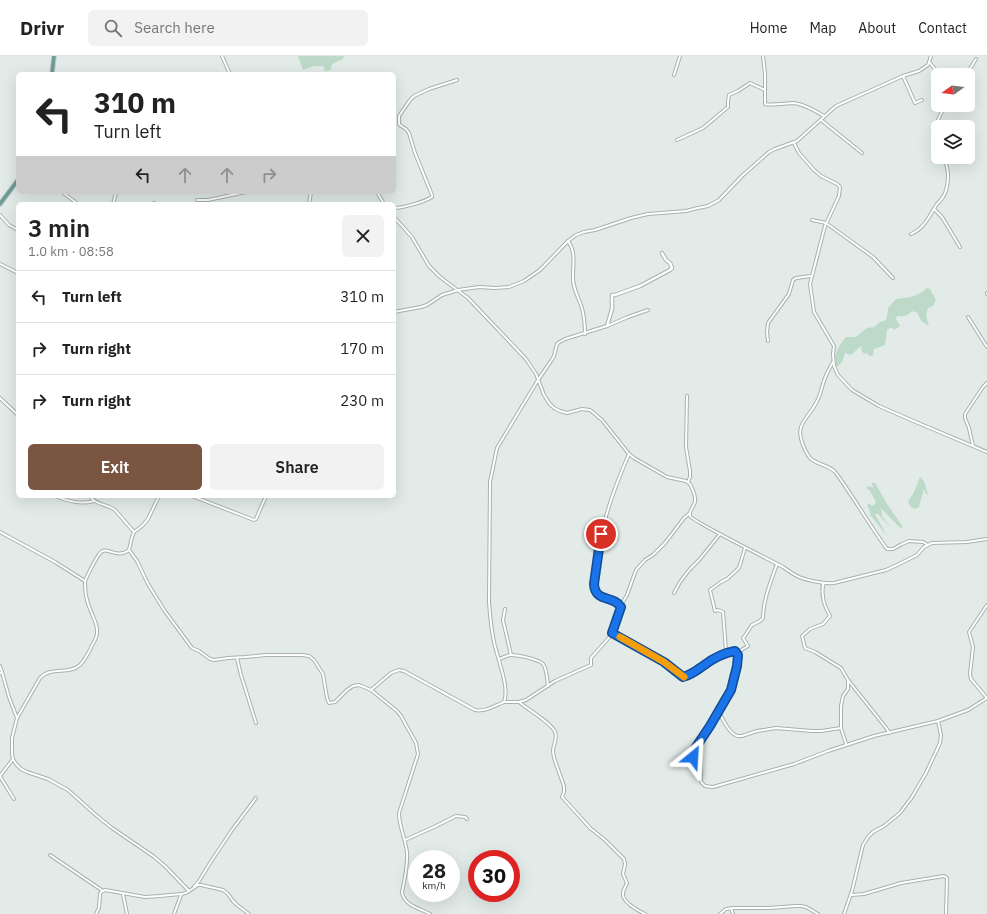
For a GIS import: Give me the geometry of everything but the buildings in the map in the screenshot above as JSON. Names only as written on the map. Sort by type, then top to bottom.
[{"type":"main road","points":[[52,72],[54,56]]},
{"type":"main road","points":[[0,204],[16,183]]},
{"type":"street","points":[[222,56],[229,72]]},
{"type":"street","points":[[674,75],[680,56]]},
{"type":"street","points":[[763,56],[766,105],[796,103],[824,116]]},
{"type":"street","points":[[396,312],[427,305],[442,295],[458,290],[479,287],[509,287],[524,281],[540,270],[568,241],[580,234],[648,214],[686,211],[708,206],[720,200],[742,176],[769,152],[797,142],[836,106],[903,76],[925,68],[930,63],[931,56]]},
{"type":"street","points":[[970,68],[976,59]]},
{"type":"street","points":[[930,63],[934,68]]},
{"type":"street","points":[[903,76],[916,103],[922,100]]},
{"type":"street","points":[[396,208],[432,197],[409,133],[406,128],[399,124],[399,116],[414,96],[457,80]]},
{"type":"street","points":[[677,140],[703,128],[728,108],[729,95],[750,83],[765,90]]},
{"type":"street","points":[[821,120],[862,153]]},
{"type":"street","points":[[794,143],[798,153],[814,170],[840,187],[839,196],[826,223],[810,284],[814,312],[834,346],[834,366],[838,375],[852,390],[879,406],[987,452]]},
{"type":"street","points":[[910,234],[915,232],[923,225],[944,196],[948,174],[946,164]]},
{"type":"street","points":[[65,194],[75,202]]},
{"type":"street","points":[[197,200],[208,200],[236,194]]},
{"type":"street","points":[[934,209],[942,217],[960,247]]},
{"type":"street","points":[[0,215],[9,225],[16,229]]},
{"type":"street","points":[[371,690],[391,673],[399,670],[404,671],[475,710],[482,711],[504,702],[519,702],[526,700],[548,686],[591,665],[591,658],[612,633],[636,570],[645,560],[653,555],[684,518],[690,514],[695,503],[691,486],[688,482],[667,477],[634,458],[629,454],[602,420],[590,410],[582,409],[567,412],[554,408],[544,395],[534,370],[526,359],[468,298],[440,277],[430,266],[412,237],[396,219]]},
{"type":"street","points":[[812,220],[826,223],[873,257],[893,278]]},
{"type":"street","points":[[568,241],[572,247],[574,288],[583,314],[585,334]]},
{"type":"street","points":[[607,326],[612,309],[612,295],[640,286],[672,268],[662,253]]},
{"type":"street","points":[[0,264],[16,272]]},
{"type":"street","points":[[768,341],[768,324],[789,294],[794,280],[796,278],[811,276]]},
{"type":"street","points":[[504,702],[504,680],[494,643],[490,617],[490,482],[497,448],[551,361],[558,343],[648,310]]},
{"type":"street","points":[[968,317],[987,347]]},
{"type":"street","points":[[834,362],[823,383],[816,403],[799,431],[805,450],[815,462],[831,468],[835,472],[887,549],[893,549],[909,541],[923,542],[928,545]]},
{"type":"street","points":[[973,446],[965,414],[987,383]]},
{"type":"street","points":[[687,396],[686,447],[690,471],[688,482]]},
{"type":"street","points":[[0,398],[16,413]]},
{"type":"street","points":[[621,607],[620,604],[614,601],[599,596],[594,588],[594,584],[601,534],[621,473],[629,454]]},
{"type":"street","points":[[62,498],[79,503],[94,501]]},
{"type":"street","points":[[92,498],[94,501],[115,510],[134,532]]},
{"type":"street","points":[[158,498],[145,522],[134,532],[128,550],[125,553],[120,554],[106,550],[101,552],[85,580],[88,603],[96,623],[96,637],[86,657],[79,666],[64,671],[46,673],[40,678],[17,718],[12,738],[13,759],[21,769],[48,779],[68,790],[112,828],[165,866],[189,891]]},
{"type":"street","points":[[197,498],[254,520],[256,519],[265,498]]},
{"type":"street","points":[[690,514],[690,516],[695,520],[777,564],[801,579],[826,583],[834,583],[886,570],[917,555],[928,545],[938,543],[975,542],[987,539]]},
{"type":"street","points":[[0,532],[56,562],[85,580]]},
{"type":"street","points":[[674,594],[680,582],[720,534]]},
{"type":"street","points":[[612,633],[664,662],[683,677],[691,674],[721,655],[726,651],[723,612],[718,610],[715,611],[710,590],[727,579],[739,568],[745,547]]},
{"type":"street","points":[[128,550],[137,561],[148,584],[164,610],[190,647],[199,651],[210,659],[266,655],[309,656],[312,657],[323,674],[329,703],[335,702],[353,686],[359,685],[371,690],[397,711],[416,743],[418,750],[416,761],[399,813],[407,858],[402,893],[406,901],[414,908],[430,914]]},
{"type":"street","points":[[721,655],[735,651],[738,652],[748,646],[743,638],[752,625],[763,618],[768,589],[777,564]]},
{"type":"street","points":[[826,583],[823,584],[822,593],[824,606],[830,616],[823,624],[810,629],[802,636],[804,648],[815,652],[840,667],[848,680],[887,728],[889,733]]},
{"type":"street","points":[[736,652],[738,659],[731,690],[705,735],[694,750],[693,757],[700,760],[701,782],[705,786],[713,787],[794,764],[846,744],[938,721],[968,710],[987,698],[971,679],[970,674],[973,647],[969,632],[987,605]]},
{"type":"street","points":[[505,609],[503,620],[511,655]]},
{"type":"street","points":[[499,659],[511,655],[529,658],[542,663],[547,675],[548,686]]},
{"type":"street","points":[[237,658],[256,723]]},
{"type":"street","points":[[0,666],[17,718]]},
{"type":"street","points":[[846,744],[840,728],[842,702],[848,689],[848,680]]},
{"type":"street","points":[[519,702],[543,720],[556,733],[553,753],[564,786],[562,797],[590,828],[605,840],[624,859],[625,864],[623,874],[627,883],[623,896],[625,900],[634,908],[645,914]]},
{"type":"street","points":[[720,710],[720,716],[731,732],[737,736],[776,728],[822,731],[840,728]]},
{"type":"street","points":[[844,914],[851,895],[862,850],[866,840],[873,832],[884,826],[903,810],[912,797],[940,743],[941,740],[938,721]]},
{"type":"street","points":[[13,759],[0,776],[14,799]]},
{"type":"street","points":[[193,888],[232,830],[256,798]]},
{"type":"street","points":[[405,840],[456,816],[465,817],[467,819]]},
{"type":"street","points":[[50,855],[103,891],[105,890],[145,897],[181,894],[198,885],[201,885],[223,890],[237,905],[249,914]]},
{"type":"street","points":[[851,895],[864,894],[901,884],[944,876],[948,878],[946,914]]},
{"type":"street","points":[[96,914],[99,908],[100,894],[103,891]]},
{"type":"street","points":[[123,894],[127,914]]},
{"type":"street","points":[[174,914],[181,894]]},
{"type":"street","points":[[720,914],[726,909],[731,908],[801,906],[806,907],[818,914]]},
{"type":"street","points":[[731,908],[733,914]]},
{"type":"green space","points":[[298,56],[344,56],[343,59],[332,64],[331,70],[325,71],[323,66],[313,66],[303,70]]},
{"type":"green space","points":[[927,288],[930,289],[936,300],[933,306],[928,308],[926,315],[929,326],[922,321],[918,313],[912,311],[905,316],[897,316],[896,319],[900,326],[894,330],[891,327],[887,330],[885,345],[874,349],[873,356],[870,356],[867,353],[864,354],[861,350],[862,346],[850,355],[845,353],[842,362],[837,367],[835,359],[836,355],[839,347],[846,337],[856,337],[867,328],[874,327],[880,322],[885,321],[888,308],[896,299],[913,296]]},
{"type":"green space","points":[[920,477],[924,482],[928,494],[926,494],[924,489],[919,507],[914,509],[908,502]]},
{"type":"green space","points":[[872,483],[875,483],[903,527],[900,528],[881,508],[882,516],[892,529],[878,514],[875,514],[887,536],[871,516],[867,503],[873,506],[876,502],[870,491],[866,488],[869,486],[873,488]]},
{"type":"slow traffic","points":[[620,637],[664,662],[684,677]]},
{"type":"route","points":[[601,534],[594,588],[599,596],[620,604],[621,607],[612,633],[664,662],[683,677],[688,676],[721,655],[735,651],[738,655],[731,690],[705,735],[694,750],[693,757]]}]
